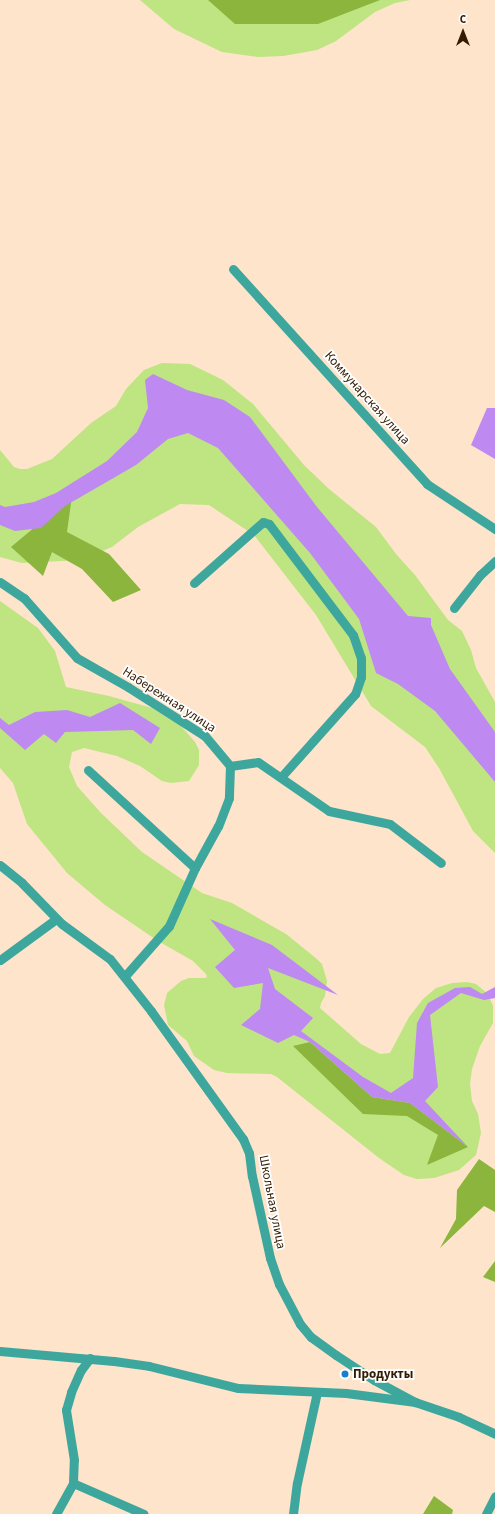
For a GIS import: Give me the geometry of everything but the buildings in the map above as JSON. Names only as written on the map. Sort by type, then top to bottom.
[{"type":"street","name":"Коммунарская улица","points":[[233,269],[427,484],[495,529]]},
{"type":"street","points":[[194,583],[263,522],[269,524],[354,635],[361,658],[361,677],[355,694],[280,777]]},
{"type":"street","points":[[454,608],[480,575],[495,562]]},
{"type":"street","name":"Набережная улица","points":[[0,582],[24,598],[77,658],[206,736],[230,766]]},
{"type":"street","points":[[125,976],[169,926],[195,868],[218,826],[229,798],[230,766],[258,762],[328,811],[390,824],[441,863]]},
{"type":"street","points":[[88,770],[195,868]]},
{"type":"street","name":"Школьная улица","points":[[0,865],[22,883],[56,919],[110,959],[125,976],[243,1139],[249,1153],[252,1176],[270,1258],[279,1284],[300,1324],[311,1337],[374,1380],[415,1402],[459,1417],[495,1434]]},
{"type":"street","points":[[0,960],[56,919]]},
{"type":"street","name":"Школьная улица","points":[[0,1351],[90,1358],[149,1366],[238,1388],[346,1393],[415,1402]]},
{"type":"street","points":[[56,1514],[73,1483],[74,1460],[66,1410],[71,1392],[81,1370],[90,1358]]},
{"type":"street","points":[[293,1514],[297,1483],[317,1392]]},
{"type":"street","points":[[73,1483],[144,1514]]},
{"type":"street","points":[[486,1514],[495,1496]]},
{"type":"green space","points":[[140,0],[410,0],[395,3],[375,12],[336,41],[317,50],[283,56],[258,57],[222,52],[174,29]]},
{"type":"green space","points":[[208,0],[380,0],[318,24],[235,24]]},
{"type":"green space","points":[[162,363],[190,364],[223,380],[253,404],[304,465],[329,489],[376,527],[396,554],[415,575],[448,620],[462,631],[471,650],[476,668],[495,702],[495,853],[473,831],[439,768],[425,747],[371,706],[316,615],[254,535],[209,505],[180,504],[138,527],[112,547],[81,560],[22,563],[0,557],[0,450],[14,467],[20,469],[27,469],[52,459],[91,423],[116,406],[126,389],[144,370]]},
{"type":"green space","points":[[72,496],[67,532],[109,554],[141,590],[113,602],[82,569],[52,552],[43,576],[11,547]]},
{"type":"green space","points":[[0,601],[38,628],[55,651],[66,687],[109,696],[152,708],[181,726],[195,742],[199,750],[199,765],[189,781],[171,783],[162,781],[140,766],[117,756],[84,748],[72,752],[69,767],[77,786],[101,813],[142,852],[202,893],[232,903],[286,934],[317,959],[322,964],[327,981],[325,996],[320,1008],[361,1044],[380,1054],[390,1053],[409,1017],[423,999],[436,988],[452,983],[467,982],[476,984],[488,994],[493,1006],[493,1023],[480,1046],[472,1069],[470,1084],[472,1101],[478,1114],[481,1133],[476,1155],[459,1170],[434,1178],[417,1179],[404,1175],[379,1158],[277,1077],[271,1074],[227,1073],[214,1070],[194,1056],[187,1041],[168,1025],[164,1005],[167,993],[181,981],[189,978],[205,978],[207,977],[206,974],[193,961],[158,941],[105,905],[67,873],[27,824],[13,783],[0,768]]},
{"type":"green space","points":[[310,1042],[372,1097],[410,1103],[468,1147],[427,1165],[438,1135],[407,1116],[363,1114],[293,1046]]},
{"type":"green space","points":[[479,1159],[495,1170],[495,1212],[484,1206],[440,1248],[456,1219],[457,1190]]},
{"type":"green space","points":[[495,1261],[495,1282],[483,1277]]},
{"type":"green space","points":[[434,1496],[453,1510],[452,1514],[423,1514]]},
{"type":"shaded area","points":[[153,374],[187,390],[224,400],[250,417],[317,507],[408,616],[431,618],[431,625],[450,669],[495,732],[495,782],[435,711],[398,684],[376,673],[359,619],[310,553],[218,448],[188,433],[168,439],[136,465],[65,506],[41,528],[15,531],[0,525],[0,505],[5,507],[34,502],[56,493],[107,461],[137,432],[148,408],[145,380]]},
{"type":"shaded area","points":[[487,408],[495,408],[495,459],[471,445]]},
{"type":"shaded area","points":[[120,703],[160,728],[151,744],[133,730],[65,732],[56,743],[44,734],[25,750],[0,728],[0,718],[9,725],[35,712],[67,710],[90,717]]},
{"type":"shaded area","points":[[210,919],[272,945],[338,995],[268,968],[275,989],[313,1018],[301,1031],[363,1077],[391,1093],[413,1078],[417,1023],[428,1003],[455,988],[470,987],[482,994],[495,987],[495,998],[484,1000],[461,993],[430,1015],[438,1087],[425,1101],[468,1147],[410,1103],[372,1097],[310,1042],[294,1035],[278,1043],[241,1025],[260,1009],[263,983],[234,988],[215,967],[235,950]]},
{"type":"place","name":"Продукты","points":[[345,1374]]}]
